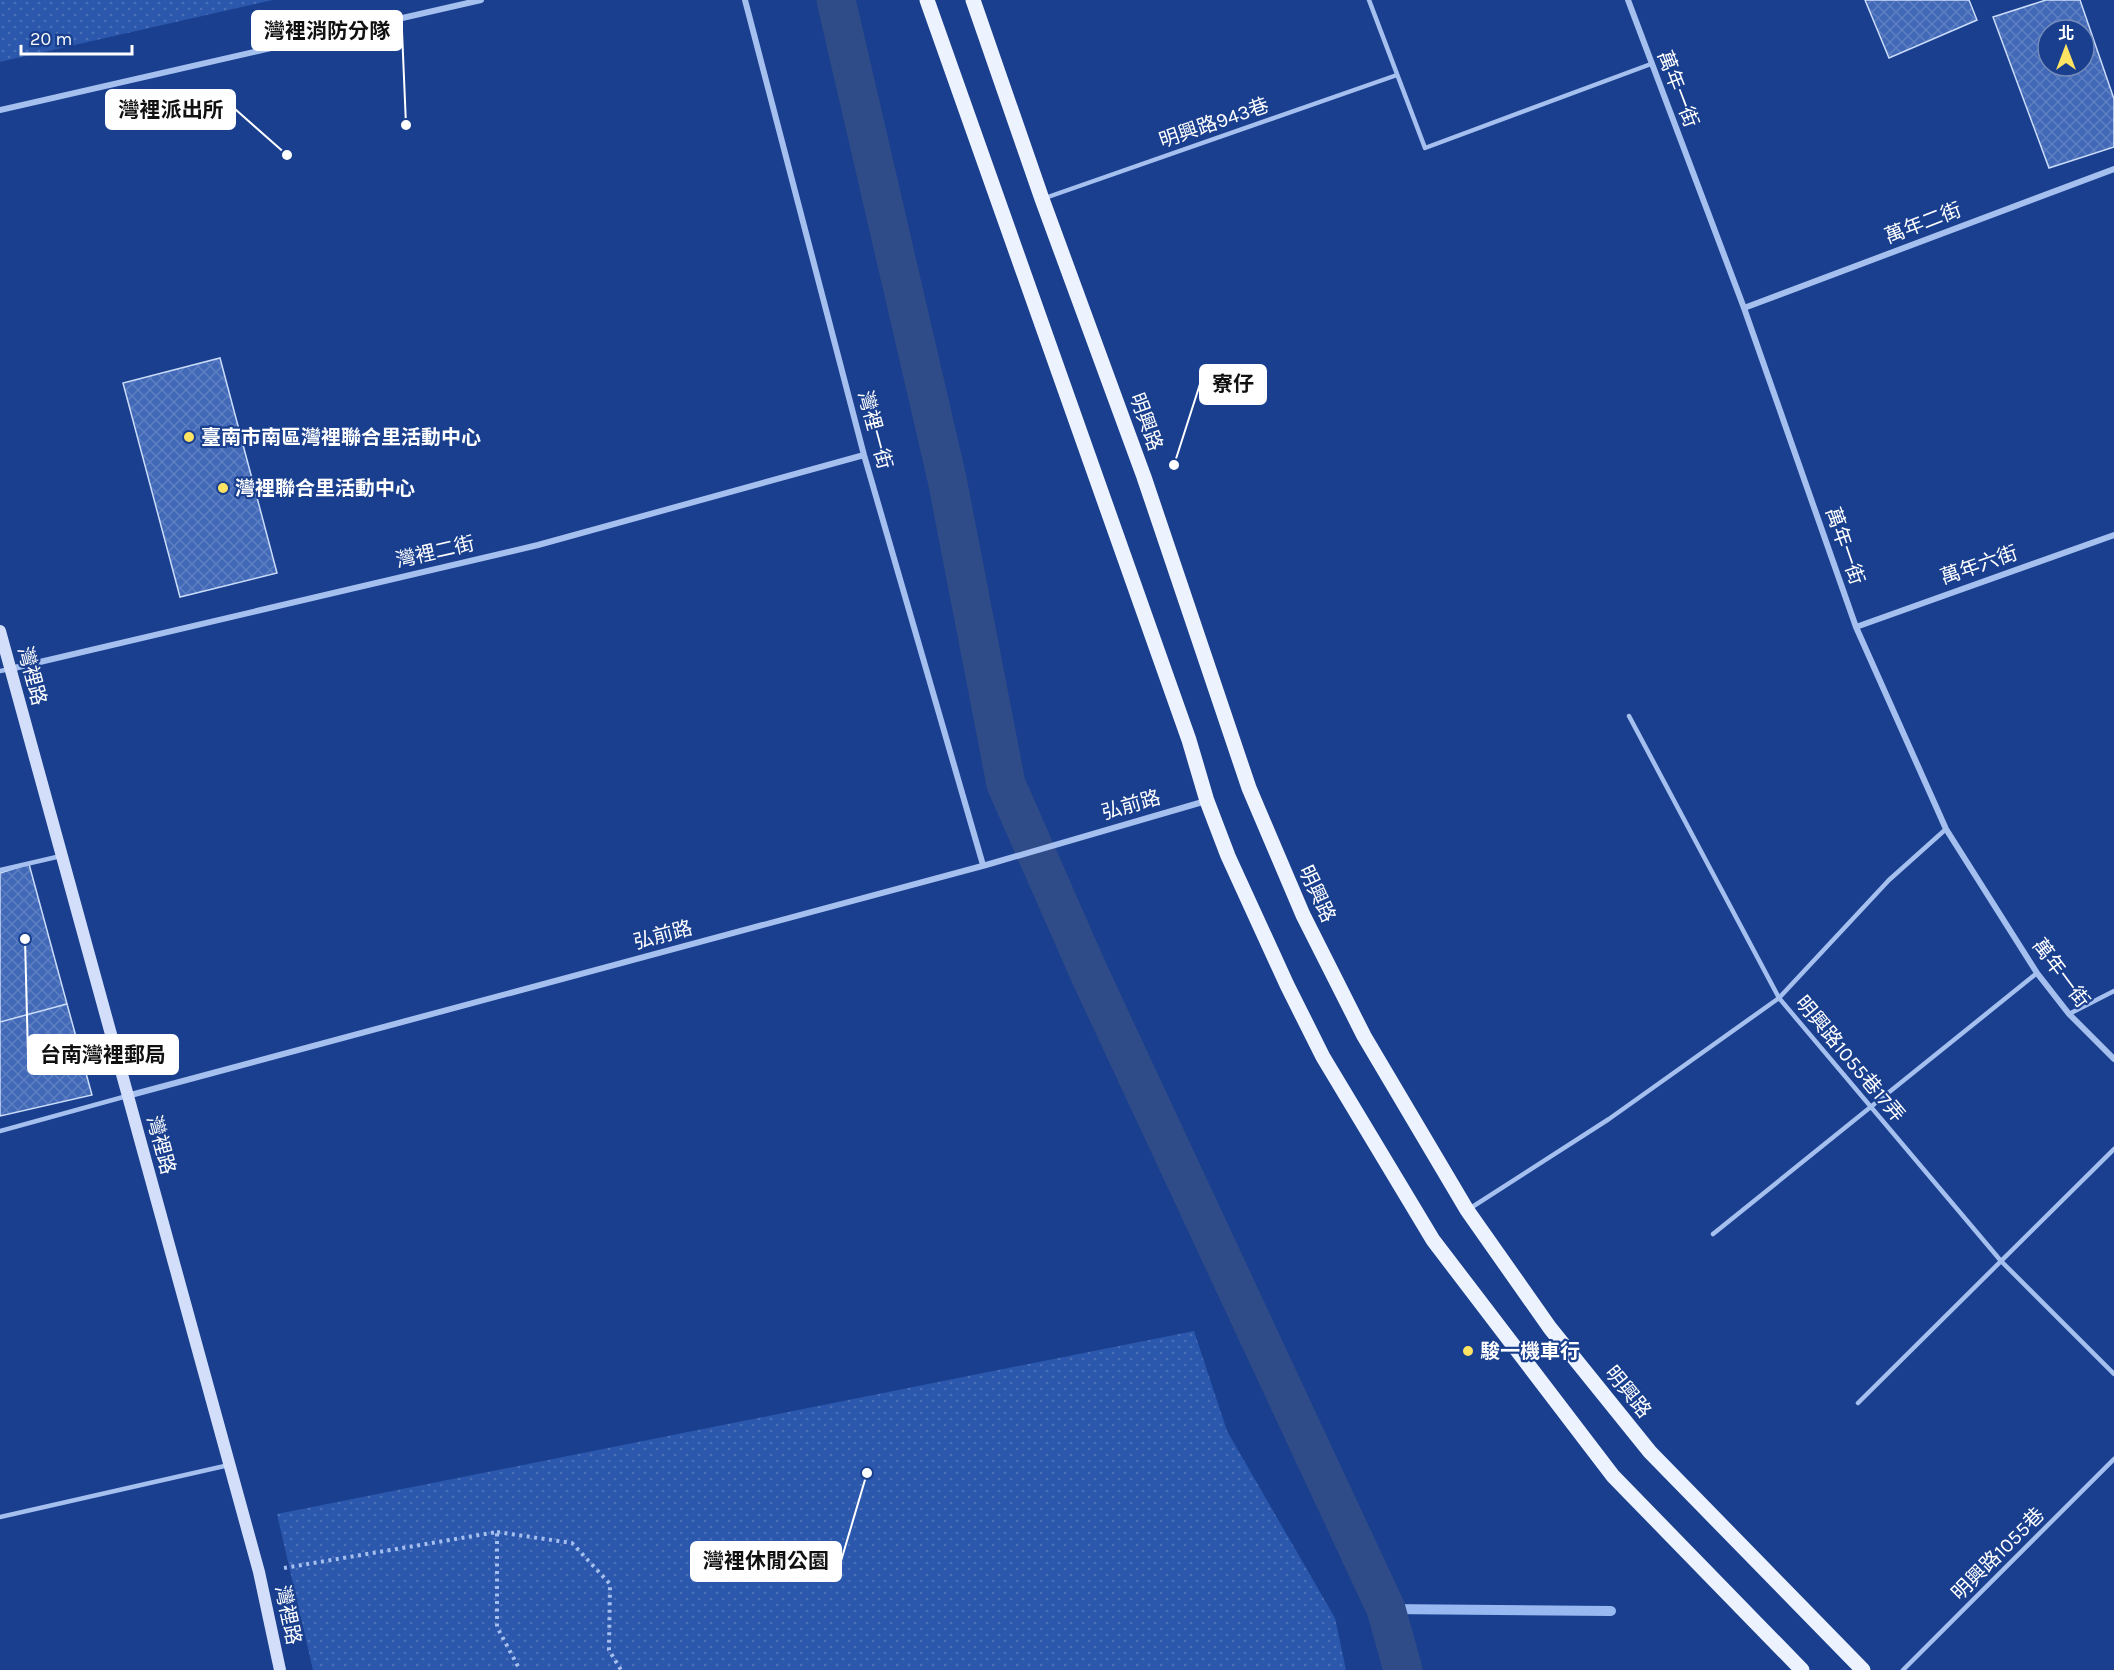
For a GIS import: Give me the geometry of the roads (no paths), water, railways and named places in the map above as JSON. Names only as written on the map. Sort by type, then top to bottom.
[{"type":"main road","points":[[927,0],[1189,740],[1207,801],[1228,856],[1323,1057],[1433,1240],[1613,1476],[1802,1670]]},
{"type":"main road","name":"明興路","points":[[973,0],[1042,199],[1144,477],[1249,789],[1303,915],[1364,1036],[1467,1210],[1550,1328],[1650,1452],[1863,1670]]},
{"type":"street","points":[[0,110],[482,0]]},
{"type":"street","name":"灣裡一街","points":[[745,0],[864,455],[985,865]]},
{"type":"street","name":"萬年一街","points":[[1628,0],[1744,308],[1856,627],[1946,829],[2037,973],[2069,1014],[2114,1059]]},
{"type":"street","name":"萬年二街","points":[[1744,308],[2114,169]]},
{"type":"street","name":"灣裡二街","points":[[5,670],[538,545],[864,455]]},
{"type":"street","name":"萬年六街","points":[[1856,627],[2114,535]]},
{"type":"street","name":"灣裡路","points":[[0,631],[5,670],[61,856],[259,1572],[280,1670]]},
{"type":"street","name":"弘前路","points":[[127,1096],[985,865],[1207,801]]},
{"type":"lane","points":[[1369,0],[1425,148],[1651,64]]},
{"type":"lane","name":"明興路943巷","points":[[1042,199],[1397,75]]},
{"type":"lane","name":"明興路1055巷17弄","points":[[1629,716],[1779,998],[2001,1261],[2114,1374]]},
{"type":"lane","points":[[1467,1210],[1610,1119],[1779,998],[1888,880],[1946,829]]},
{"type":"lane","points":[[0,870],[61,856]]},
{"type":"lane","points":[[1713,1234],[2037,973]]},
{"type":"lane","points":[[2069,1014],[2114,991]]},
{"type":"lane","points":[[0,1131],[127,1096]]},
{"type":"lane","points":[[1858,1403],[2114,1149]]},
{"type":"lane","name":"明興路1055巷","points":[[1903,1670],[2114,1459]]},
{"type":"lane","points":[[0,1516],[229,1465]]},
{"type":"waterway","points":[[836,0],[947,479],[1006,784],[1090,975],[1386,1609],[1403,1670]]},
{"type":"waterway","points":[[1386,1609],[1611,1611]]},
{"type":"place","name":"灣裡消防分隊","points":[[406,125]]},
{"type":"place","name":"灣裡派出所","points":[[287,155]]},
{"type":"place","name":"臺南市南區灣裡聯合里活動中心","points":[[189,437]]},
{"type":"place","name":"寮仔","points":[[1174,465]]},
{"type":"place","name":"灣裡聯合里活動中心","points":[[223,488]]},
{"type":"place","name":"台南灣裡郵局","points":[[25,939]]},
{"type":"place","name":"駿一機車行","points":[[1468,1351]]},
{"type":"place","name":"灣裡休閒公園","points":[[867,1473]]}]
